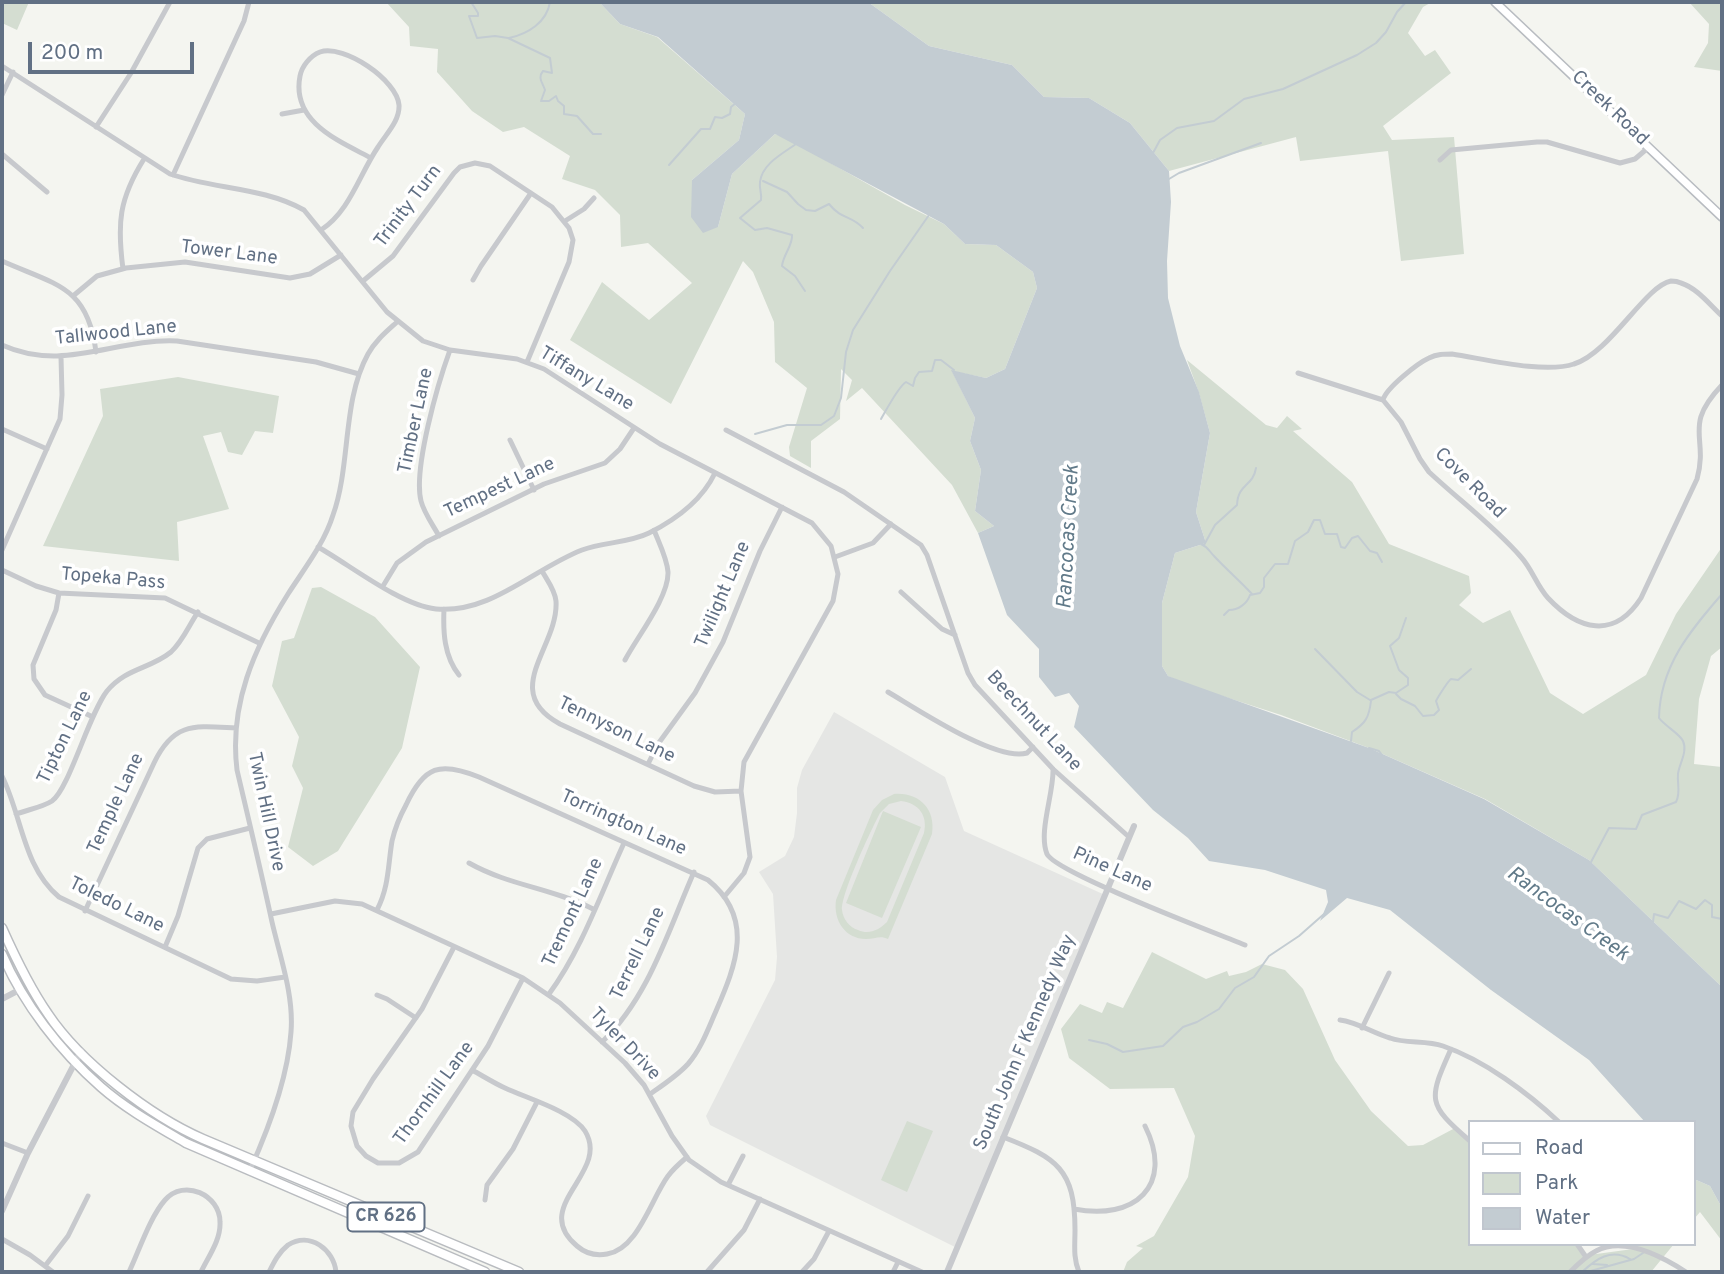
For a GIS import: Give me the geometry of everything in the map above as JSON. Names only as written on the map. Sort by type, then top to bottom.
[{"type":"main road","name":"Creek Road","points":[[1495,2],[1722,217]]},
{"type":"main road","name":"CR 626","points":[[2,928],[29,985],[49,1017],[104,1074],[165,1119],[252,1166],[485,1272]]},
{"type":"main road","name":"CR 626","points":[[2,954],[35,1014],[76,1061],[101,1087],[149,1122],[186,1143],[252,1166],[519,1272]]},
{"type":"street","points":[[96,127],[127,81],[170,2]]},
{"type":"street","points":[[173,175],[244,21],[249,2]]},
{"type":"street","points":[[321,230],[340,214],[371,158],[396,121],[399,106],[392,89],[372,69],[338,52],[326,51],[315,55],[303,67],[300,79],[304,110],[308,118],[327,133],[371,158]]},
{"type":"street","name":"Tiffany Lane","points":[[2,66],[173,175],[286,201],[304,209],[397,322],[423,341],[450,351],[498,355],[527,362],[569,384],[634,428],[803,518],[819,530],[831,546],[835,557]]},
{"type":"street","points":[[2,95],[13,72]]},
{"type":"street","points":[[282,114],[304,110]]},
{"type":"street","points":[[1440,160],[1451,150],[1547,142],[1620,163],[1634,159],[1649,147]]},
{"type":"street","points":[[2,154],[47,192]]},
{"type":"street","points":[[123,269],[120,211],[132,179],[144,159]]},
{"type":"street","name":"Trinity Turn","points":[[363,281],[393,256],[460,167],[475,163],[490,166],[552,207],[565,221]]},
{"type":"street","points":[[473,280],[531,193]]},
{"type":"street","points":[[527,362],[569,262],[573,240],[565,221],[584,209],[594,198]]},
{"type":"street","name":"Tower Lane","points":[[73,296],[97,276],[123,269],[185,262],[290,278],[310,274],[341,255]]},
{"type":"street","points":[[2,261],[73,296],[82,304],[89,316],[96,352]]},
{"type":"street","points":[[1298,373],[1383,400],[1384,394],[1424,361],[1437,355],[1452,354],[1551,368],[1574,364],[1600,349],[1656,289],[1670,281],[1691,288],[1722,316]]},
{"type":"street","name":"Twin Hill Drive","points":[[252,1166],[270,1119],[289,1051],[292,1022],[285,977],[237,770],[236,728],[243,686],[259,643],[330,526],[337,504],[359,374],[373,346],[397,322]]},
{"type":"street","name":"Tallwood Lane","points":[[2,345],[28,354],[61,357],[159,341],[177,341],[316,362],[359,374]]},
{"type":"street","name":"Timber Lane","points":[[439,536],[423,507],[420,482],[438,388],[450,351]]},
{"type":"street","points":[[2,550],[61,411],[61,357]]},
{"type":"street","name":"Cove Road","points":[[1383,400],[1401,422],[1429,472],[1521,556],[1548,598],[1578,622],[1604,626],[1617,623],[1634,610],[1663,554],[1700,468],[1698,425],[1703,409],[1722,385]]},
{"type":"street","name":"Tempest Lane","points":[[383,586],[401,559],[439,536],[551,481],[605,463],[620,449],[634,428]]},
{"type":"street","points":[[2,429],[47,449]]},
{"type":"street","name":"Beechnut Lane","points":[[726,430],[844,492],[917,542],[926,552],[975,685],[1053,769],[1129,837]]},
{"type":"street","points":[[510,440],[534,489]]},
{"type":"street","points":[[318,547],[422,606],[463,608],[479,604],[580,551],[636,538],[654,530],[697,500],[709,486],[715,473]]},
{"type":"street","name":"Twilight Lane","points":[[648,764],[658,744],[695,693],[727,635],[760,551],[782,507]]},
{"type":"street","points":[[724,897],[744,873],[750,857],[741,791],[744,762],[833,601],[838,574],[835,557],[873,543],[891,524]]},
{"type":"street","points":[[625,660],[667,583],[668,569],[654,530]]},
{"type":"street","name":"Topeka Pass","points":[[2,569],[36,586],[59,593],[165,598],[259,643]]},
{"type":"street","name":"Tennyson Lane","points":[[542,571],[556,603],[554,617],[533,678],[532,693],[537,706],[560,724],[709,791],[741,791]]},
{"type":"street","points":[[901,592],[942,629],[955,635]]},
{"type":"street","points":[[59,593],[56,610],[33,666],[34,679],[45,695],[93,718]]},
{"type":"street","points":[[444,609],[443,634],[449,658],[459,675]]},
{"type":"street","name":"Tipton Lane","points":[[16,814],[46,804],[57,795],[103,697],[118,679],[172,651],[198,612]]},
{"type":"street","points":[[888,692],[975,741],[1014,755],[1027,753],[1032,747]]},
{"type":"street","name":"Temple Lane","points":[[85,911],[154,763],[166,743],[177,733],[193,726],[236,728]]},
{"type":"street","name":"Torrington Lane","points":[[377,910],[386,888],[393,837],[418,782],[435,770],[449,768],[464,771],[694,872],[714,885],[730,908],[737,930],[738,946],[732,972],[694,1057],[679,1073],[650,1094]]},
{"type":"street","name":"Pine Lane","points":[[1053,769],[1054,780],[1046,830],[1048,856],[1108,888],[1245,945]]},
{"type":"street","name":"Toledo Lane","points":[[2,776],[40,877],[59,897],[231,979],[257,981],[285,977]]},
{"type":"street","name":"South John F Kennedy Way","points":[[947,1272],[1134,826]]},
{"type":"street","points":[[164,947],[178,916],[189,871],[198,848],[207,839],[250,828]]},
{"type":"street","name":"Tremont Lane","points":[[549,995],[566,969],[624,843]]},
{"type":"street","points":[[468,863],[500,879],[561,894],[593,909]]},
{"type":"street","name":"Terrell Lane","points":[[602,1042],[620,1024],[638,998],[694,872]]},
{"type":"street","name":"Tyler Drive","points":[[271,914],[335,901],[353,902],[377,910],[523,978],[549,995],[632,1070],[650,1094],[672,1136],[687,1157],[704,1172],[922,1272]]},
{"type":"street","name":"Thornhill Lane","points":[[454,947],[416,1018],[353,1112],[352,1134],[361,1152],[372,1160],[385,1165],[399,1163],[412,1157],[427,1139],[496,1033],[523,978]]},
{"type":"street","points":[[1362,1028],[1389,972]]},
{"type":"street","points":[[2,999],[21,989]]},
{"type":"street","points":[[377,995],[416,1018]]},
{"type":"street","points":[[1340,1020],[1350,1021],[1392,1039],[1440,1045],[1451,1049],[1512,1082],[1557,1120]]},
{"type":"street","points":[[1451,1049],[1436,1082],[1436,1102],[1445,1118],[1468,1139]]},
{"type":"street","points":[[2,1211],[28,1153],[81,1051]]},
{"type":"street","points":[[472,1070],[579,1123],[587,1136],[590,1159],[584,1173],[566,1198],[562,1213],[566,1234],[575,1245],[588,1252],[610,1253],[629,1241],[668,1176],[687,1157]]},
{"type":"street","points":[[485,1200],[487,1185],[513,1149],[537,1102]]},
{"type":"street","points":[[1074,1209],[1095,1212],[1120,1209],[1144,1196],[1152,1185],[1154,1172],[1151,1143],[1145,1126]]},
{"type":"street","points":[[1003,1137],[1031,1148],[1059,1167],[1072,1190],[1075,1255],[1079,1272]]},
{"type":"street","points":[[2,1143],[28,1153]]},
{"type":"street","points":[[728,1185],[743,1156]]},
{"type":"street","points":[[129,1272],[166,1199],[177,1192],[194,1190],[215,1205],[220,1216],[218,1236],[201,1272]]},
{"type":"street","points":[[45,1266],[68,1236],[88,1196]]},
{"type":"street","points":[[707,1272],[744,1230],[761,1199]]},
{"type":"street","points":[[802,1272],[814,1259],[829,1231]]},
{"type":"street","points":[[2,1239],[52,1272]]},
{"type":"street","points":[[269,1272],[284,1248],[293,1242],[309,1241],[329,1252],[336,1272]]},
{"type":"street","points":[[1578,1246],[1586,1257]]},
{"type":"street","points":[[1570,1272],[1586,1257],[1605,1247],[1621,1246],[1634,1247],[1686,1272]]},
{"type":"street","points":[[892,1272],[898,1262]]},
{"type":"shaded area","points":[[834,712],[945,777],[964,831],[1105,895],[957,1248],[710,1125],[706,1116],[775,980],[777,957],[773,894],[759,872],[785,856],[794,837],[797,788],[802,770]]},
{"type":"green space","points":[[2,2],[29,2],[17,30],[2,23]]},
{"type":"green space","points":[[386,2],[599,2],[620,24],[657,37],[745,114],[739,140],[692,180],[718,227],[732,174],[775,134],[944,224],[965,244],[996,245],[1033,272],[1037,288],[1005,369],[986,378],[952,371],[975,418],[970,441],[981,470],[975,511],[994,526],[978,533],[952,485],[862,388],[846,401],[852,380],[841,369],[840,419],[811,441],[811,468],[790,456],[789,447],[807,388],[775,362],[774,322],[753,272],[743,261],[671,404],[570,340],[602,282],[649,320],[692,283],[648,243],[621,247],[620,215],[595,190],[562,179],[570,156],[524,127],[503,132],[472,111],[437,72],[438,49],[410,46],[409,27]]},
{"type":"green space","points":[[868,2],[1432,2],[1423,7],[1408,33],[1425,56],[1435,50],[1451,73],[1383,126],[1392,140],[1454,137],[1464,254],[1401,261],[1388,151],[1300,161],[1296,137],[1169,171],[1130,123],[1089,98],[1044,97],[1012,65],[929,46]]},
{"type":"green space","points":[[1689,2],[1722,2],[1722,71],[1694,67],[1708,43],[1709,24]]},
{"type":"green space","points":[[1187,360],[1266,425],[1277,428],[1287,416],[1302,429],[1293,431],[1352,482],[1389,544],[1469,576],[1471,593],[1459,605],[1483,623],[1510,610],[1550,693],[1583,714],[1646,675],[1676,614],[1722,547],[1722,647],[1711,656],[1699,699],[1694,764],[1722,767],[1722,987],[1589,860],[1485,799],[1369,748],[1168,676],[1162,666],[1162,603],[1175,553],[1206,543],[1196,512],[1210,433]]},
{"type":"green space","points":[[178,377],[279,396],[273,433],[255,431],[242,455],[228,452],[221,432],[203,436],[229,509],[177,522],[179,561],[43,546],[103,416],[100,389]]},
{"type":"green space","points":[[321,587],[375,617],[420,667],[402,748],[338,851],[313,866],[288,847],[303,788],[292,766],[299,737],[272,686],[282,641],[294,638],[312,588]]},
{"type":"green space","points":[[894,794],[918,799],[931,817],[932,834],[888,939],[866,939],[852,936],[842,927],[836,915],[836,900],[873,810],[882,800]],"holes":[[[907,802],[921,811],[925,821],[924,833],[887,922],[874,931],[858,930],[847,922],[842,910],[851,877],[880,813],[889,804]]]},
{"type":"green space","points":[[883,811],[921,827],[882,918],[846,903]]},
{"type":"green space","points":[[1152,952],[1206,979],[1227,971],[1229,976],[1246,972],[1262,964],[1285,970],[1303,989],[1335,1060],[1371,1111],[1408,1146],[1423,1145],[1455,1128],[1468,1139],[1468,1246],[1579,1246],[1587,1257],[1633,1249],[1634,1246],[1672,1246],[1651,1272],[1123,1272],[1127,1262],[1143,1248],[1136,1246],[1154,1236],[1188,1177],[1195,1136],[1174,1088],[1110,1089],[1069,1058],[1061,1029],[1080,1004],[1102,1013],[1107,1002],[1123,1008]]},
{"type":"green space","points":[[907,1121],[933,1131],[907,1192],[881,1180]]},
{"type":"green space","points":[[1696,1180],[1710,1186],[1722,1208],[1722,1241],[1700,1212],[1696,1217]]},
{"type":"water","name":"Rancocas Creek","points":[[599,2],[868,2],[929,46],[1012,65],[1044,97],[1089,98],[1130,123],[1169,171],[1171,202],[1167,261],[1168,298],[1180,346],[1199,392],[1210,433],[1196,512],[1206,543],[1175,553],[1162,603],[1162,666],[1168,676],[1369,748],[1484,799],[1589,860],[1722,987],[1722,1208],[1710,1186],[1696,1180],[1696,1120],[1643,1120],[1589,1060],[1491,990],[1390,910],[1347,898],[1320,921],[1328,902],[1326,890],[1265,870],[1209,861],[1188,838],[1153,810],[1074,727],[1079,706],[1069,693],[1055,697],[1039,677],[1039,649],[1007,615],[978,533],[994,526],[975,511],[981,470],[970,441],[975,418],[951,370],[986,378],[1005,369],[1037,288],[1033,272],[996,245],[965,244],[944,224],[775,134],[732,174],[718,227],[703,233],[691,217],[692,180],[739,140],[745,114],[658,37],[620,24]]},
{"type":"waterway","points":[[471,2],[478,13],[478,16],[469,16],[477,38],[508,38],[550,58],[552,73],[543,71],[540,76],[545,90],[541,101],[549,101],[556,96],[564,106],[564,114],[577,116],[593,134],[601,134]]},
{"type":"waterway","points":[[509,38],[536,26],[545,16],[550,2]]},
{"type":"waterway","points":[[1153,153],[1160,140],[1177,128],[1214,121],[1244,99],[1283,89],[1357,55],[1376,43],[1406,2]]},
{"type":"waterway","points":[[669,165],[701,129],[710,129],[715,117],[722,118],[730,114],[731,107],[736,103]]},
{"type":"waterway","points":[[1169,179],[1261,143]]},
{"type":"waterway","points":[[796,144],[764,170],[760,182],[761,200],[740,218],[755,230],[767,228],[792,235],[782,266],[795,276],[805,291]]},
{"type":"waterway","points":[[763,181],[787,192],[806,210],[815,211],[829,204],[838,213],[863,228]]},
{"type":"waterway","points":[[755,434],[787,425],[821,425],[834,416],[841,398],[846,352],[853,330],[929,215]]},
{"type":"waterway","points":[[881,419],[903,385],[906,382],[913,386],[919,372],[932,371],[935,360],[941,360],[954,370]]},
{"type":"waterway","points":[[1204,545],[1215,525],[1237,505],[1240,493],[1252,479],[1256,468]]},
{"type":"waterway","points":[[1224,615],[1229,610],[1242,606],[1250,595],[1260,593],[1264,587],[1264,578],[1275,564],[1288,564],[1295,541],[1308,532],[1314,520],[1320,520],[1325,534],[1337,534],[1341,547],[1345,548],[1352,538],[1358,536],[1370,551],[1377,553],[1382,562]]},
{"type":"waterway","points":[[1201,544],[1252,594]]},
{"type":"waterway","points":[[1591,862],[1609,828],[1636,829],[1642,815],[1676,802],[1684,745],[1679,736],[1659,718],[1661,699],[1665,682],[1679,650],[1722,594]]},
{"type":"waterway","points":[[1371,700],[1389,692],[1396,693],[1408,685],[1408,678],[1399,670],[1390,646],[1399,638],[1406,618]]},
{"type":"waterway","points":[[1315,649],[1357,692],[1370,700]]},
{"type":"waterway","points":[[1396,694],[1415,706],[1423,716],[1434,715],[1439,710],[1436,701],[1451,679],[1458,680],[1471,669]]},
{"type":"waterway","points":[[1351,741],[1352,732],[1366,719],[1371,701]]},
{"type":"waterway","points":[[1369,748],[1382,755]]},
{"type":"waterway","points":[[1653,922],[1654,914],[1668,918],[1679,901],[1696,909],[1705,900],[1712,905],[1712,917],[1722,919]]},
{"type":"waterway","points":[[1089,1040],[1107,1044],[1123,1052],[1163,1046],[1183,1027],[1219,1009],[1235,988],[1254,977],[1269,956],[1299,936],[1324,914]]},
{"type":"waterway","points":[[1587,1272],[1634,1259],[1643,1253]]},
{"type":"waterway","points":[[1582,1272],[1604,1256],[1616,1255],[1630,1259]]},
{"type":"waterway","points":[[1593,1264],[1607,1265]]}]
